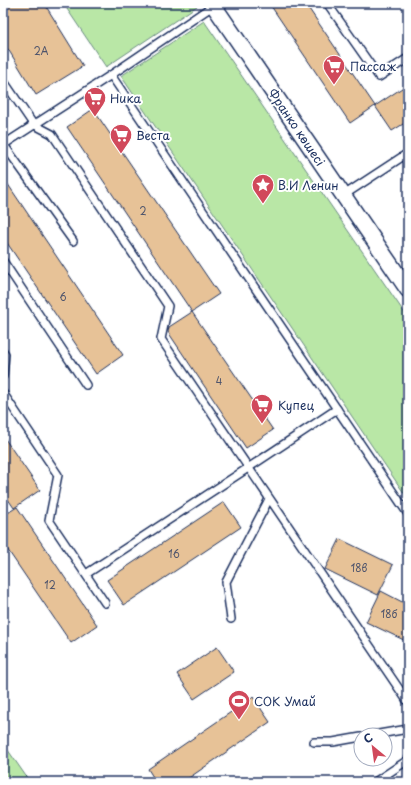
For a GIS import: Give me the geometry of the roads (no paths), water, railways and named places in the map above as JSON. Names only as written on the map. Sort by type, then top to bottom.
[{"type":"street","name":"Франко көшесі","points":[[216,6],[344,196],[403,274],[408,290]]},
{"type":"lane","points":[[327,3],[379,77],[408,58]]},
{"type":"lane","points":[[73,241],[3,145],[216,6]]},
{"type":"lane","points":[[111,75],[408,514]]},
{"type":"lane","points":[[3,80],[34,124],[52,134],[168,306],[161,339],[408,702]]},
{"type":"lane","points":[[344,196],[408,153]]},
{"type":"lane","points":[[3,261],[86,385]]},
{"type":"lane","points":[[3,351],[5,354],[3,376]]},
{"type":"lane","points":[[3,393],[58,475],[50,520],[105,603]]},
{"type":"lane","points":[[86,574],[337,409]]},
{"type":"lane","points":[[231,619],[226,582],[269,499]]},
{"type":"lane","points":[[393,732],[408,729]]},
{"type":"lane","points":[[314,742],[333,742],[353,738]]},
{"type":"lane","points":[[375,782],[408,760]]},
{"type":"place","name":"Пассаж","points":[[334,86]]},
{"type":"place","name":"Ника","points":[[95,118]]},
{"type":"place","name":"Веста","points":[[121,154]]},
{"type":"place","name":"В.И Ленин","points":[[263,204]]},
{"type":"place","name":"Купец","points":[[262,424]]},
{"type":"place","name":"СОК Умай","points":[[239,720]]}]
